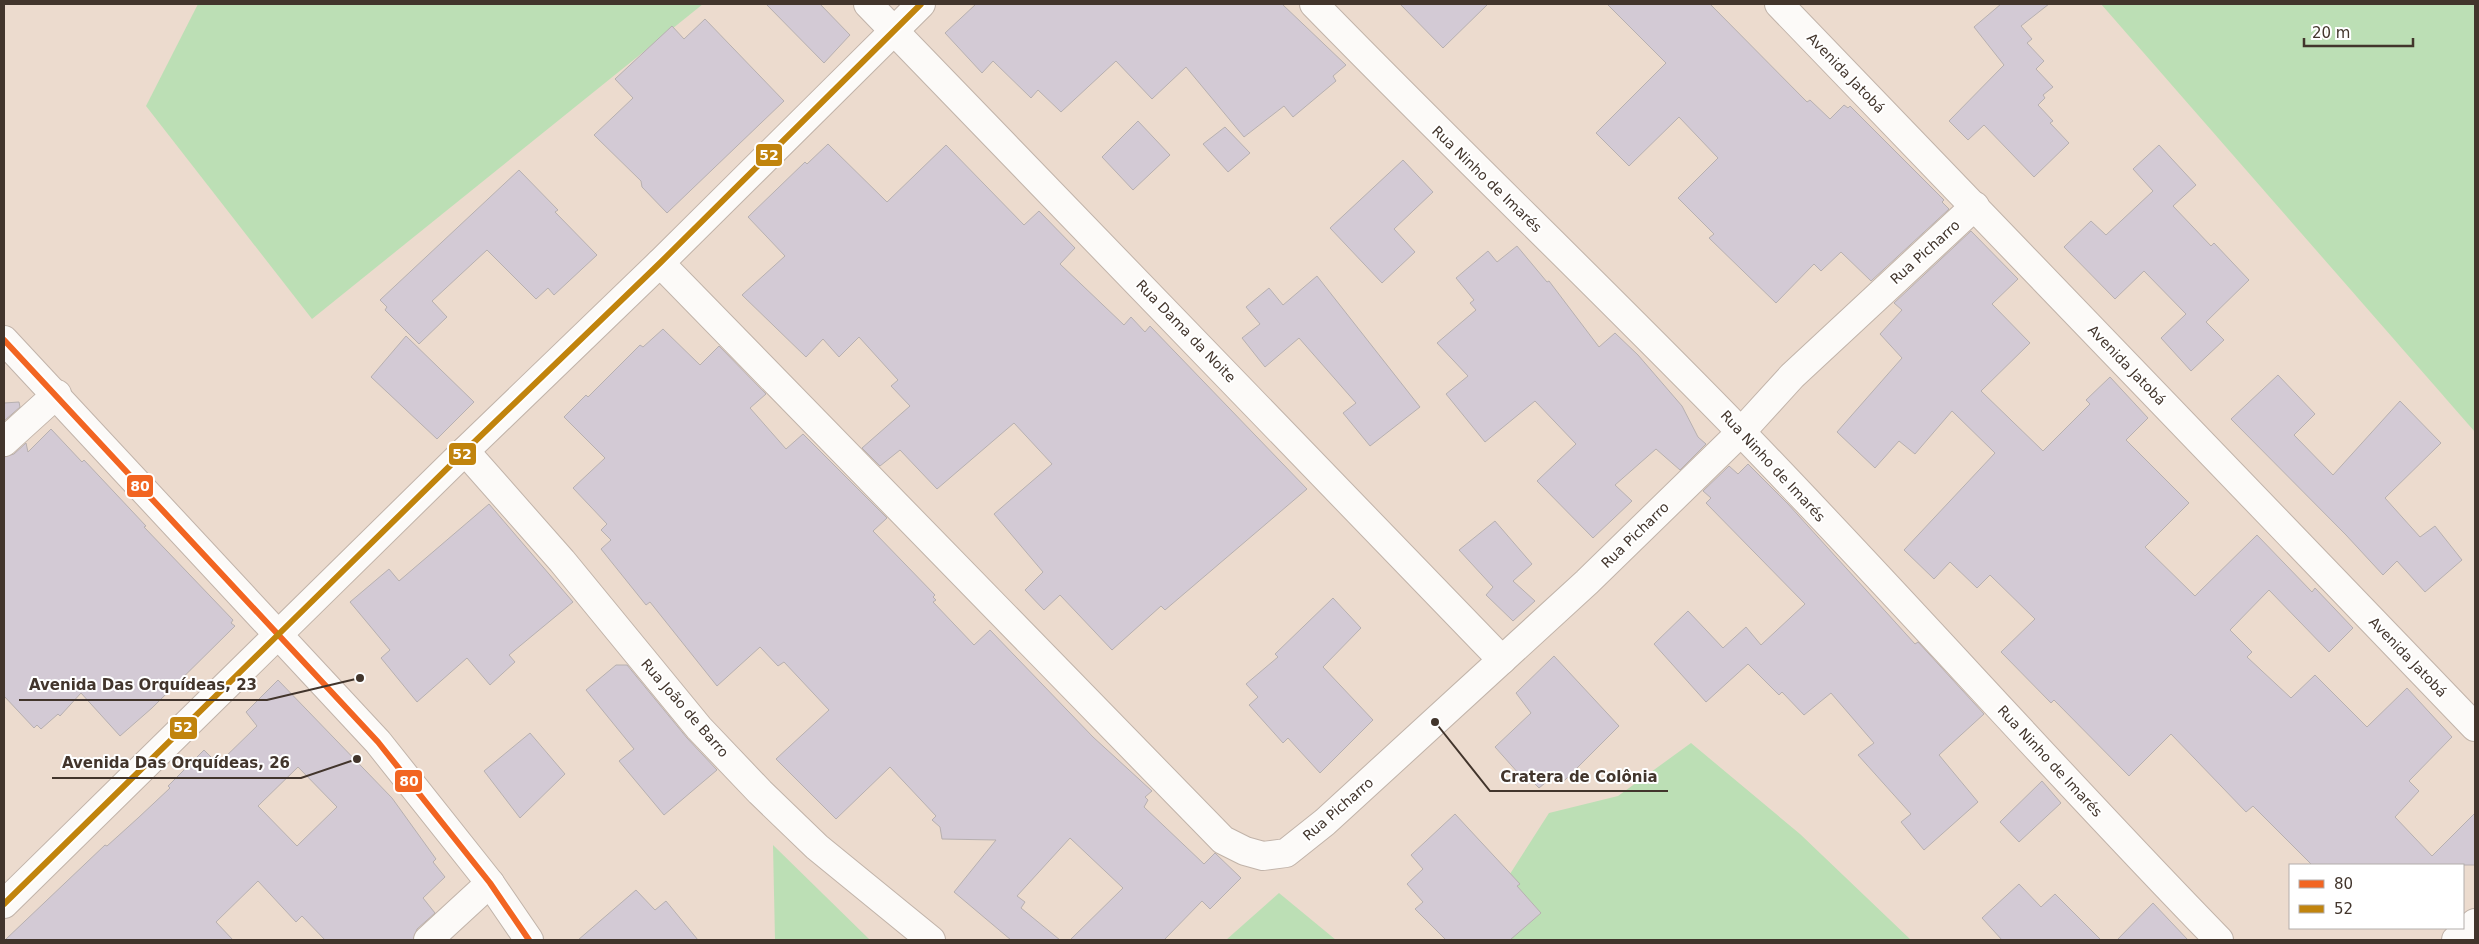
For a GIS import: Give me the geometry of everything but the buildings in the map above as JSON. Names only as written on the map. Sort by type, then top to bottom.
[{"type":"street","name":"Rua Dama da Noite","points":[[868,4],[1502,660]]},
{"type":"street","points":[[4,904],[465,451],[660,263],[921,4]]},
{"type":"street","name":"Rua Ninho de Imarés","points":[[1314,4],[1422,115],[1741,432],[2220,940]]},
{"type":"street","name":"Avenida Jatobá","points":[[1779,4],[2475,727]]},
{"type":"street","name":"Rua Picharro","points":[[660,263],[1224,840],[1245,851],[1262,856],[1286,853],[1354,796],[1665,506],[1741,432],[1824,345],[1974,206]]},
{"type":"street","points":[[4,340],[57,394],[378,742],[490,883],[529,940]]},
{"type":"street","points":[[4,442],[57,394]]},
{"type":"street","name":"Rua João de Barro","points":[[465,451],[562,561],[699,728],[817,848],[931,940]]},
{"type":"street","points":[[428,940],[490,883]]},
{"type":"street","points":[[2456,940],[2475,922]]},
{"type":"green space","points":[[198,4],[703,4],[312,319],[146,106]]},
{"type":"green space","points":[[2101,4],[2475,4],[2475,432]]},
{"type":"green space","points":[[1691,743],[1800,834],[1911,940],[1458,940],[1474,930],[1549,813],[1618,796]]},
{"type":"green space","points":[[773,845],[870,940],[775,940]]},
{"type":"green space","points":[[1279,893],[1336,940],[1226,940]]},
{"type":"transit line","name":"52","points":[[4,904],[465,451],[660,263],[921,4]]},
{"type":"transit line","name":"80","points":[[4,340],[378,742],[490,883],[529,940]]},
{"type":"place","name":"Avenida Das Orquídeas, 23","points":[[360,678]]},
{"type":"place","name":"Cratera de Colônia","points":[[1435,722]]},
{"type":"place","name":"Avenida Das Orquídeas, 26","points":[[357,759]]}]
